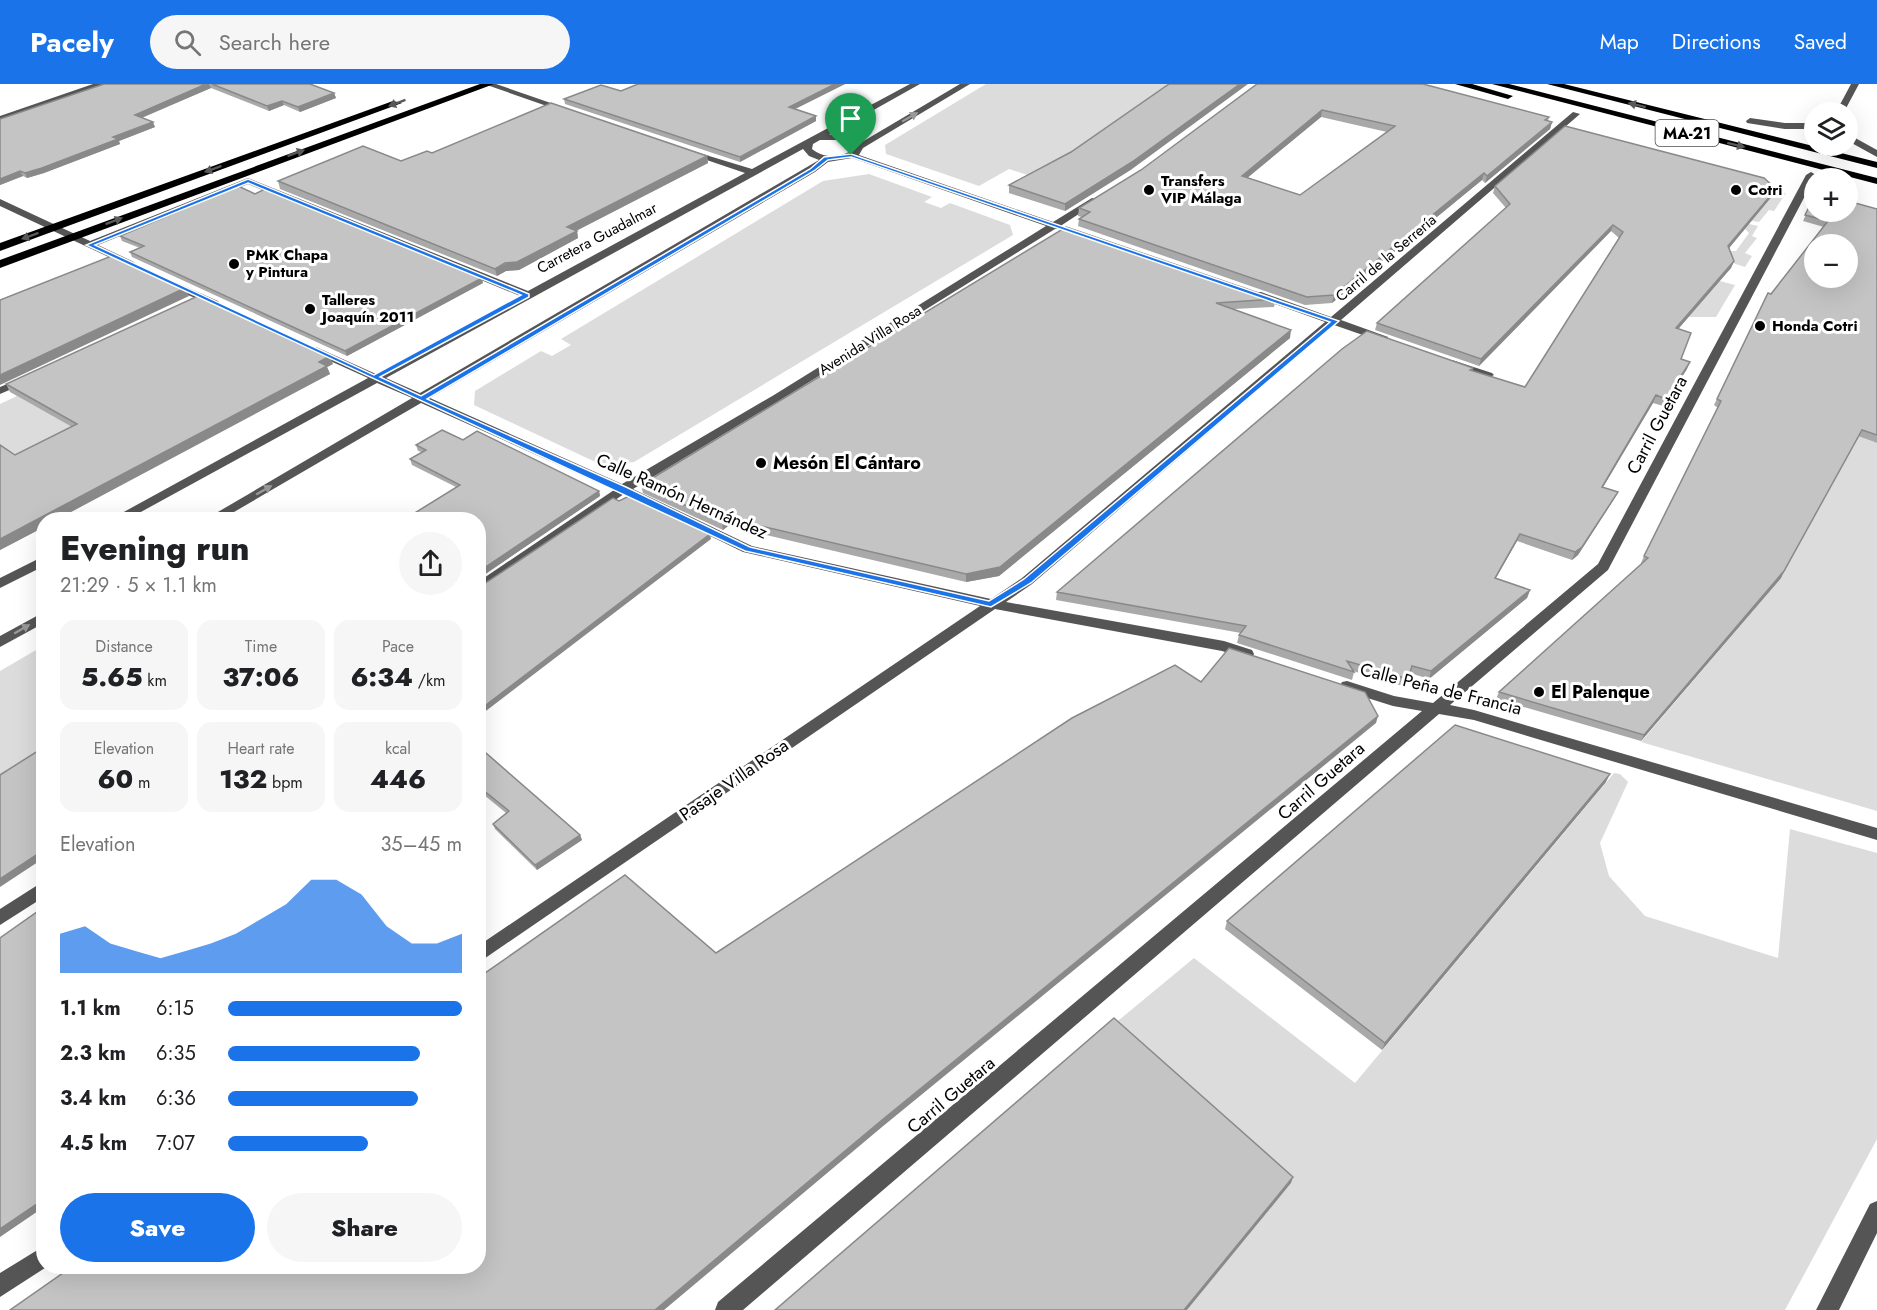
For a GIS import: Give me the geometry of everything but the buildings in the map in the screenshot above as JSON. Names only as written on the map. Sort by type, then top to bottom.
[{"type":"highway","points":[[0,264],[488,84]]},
{"type":"highway","points":[[1460,84],[1804,174]]},
{"type":"highway","name":"MA-21","points":[[1497,84],[1877,182]]},
{"type":"highway","name":"MA-21","points":[[1552,84],[1877,165]]},
{"type":"highway","points":[[0,248],[413,98]]},
{"type":"highway","points":[[1738,118],[1804,135]]},
{"type":"highway","points":[[1858,150],[1877,155]]},
{"type":"highway","points":[[1858,187],[1877,192]]},
{"type":"street","points":[[0,119],[101,84]]},
{"type":"street","points":[[488,84],[577,114]]},
{"type":"street","name":"Carretera Guadalmar","points":[[131,512],[374,377],[916,84]]},
{"type":"street","points":[[851,155],[859,147],[966,84]]},
{"type":"street","points":[[1845,102],[1855,84]]},
{"type":"street","name":"Carril de la Serrería","points":[[991,604],[1027,581],[1576,114]]},
{"type":"street","points":[[1750,121],[1804,126]]},
{"type":"street","name":"Carretera Guadalmar","points":[[811,142],[842,137],[854,141],[859,147]]},
{"type":"street","points":[[811,142],[809,153],[826,159],[851,155],[1060,227]]},
{"type":"street","points":[[1858,143],[1877,155]]},
{"type":"street","points":[[677,147],[754,173]]},
{"type":"street","points":[[225,512],[812,170],[826,159]]},
{"type":"street","points":[[89,245],[248,181],[527,295]]},
{"type":"street","name":"Avenida Villa Rosa","points":[[486,583],[623,489],[1060,227],[1109,191]]},
{"type":"street","name":"Carril Guetara","points":[[726,1310],[1603,567],[1804,201]]},
{"type":"street","points":[[0,202],[140,269]]},
{"type":"street","points":[[161,278],[196,300],[223,308]]},
{"type":"street","points":[[1245,290],[1401,345]]},
{"type":"street","name":"Calle Ramón Hernández","points":[[298,342],[623,489],[748,549],[991,604]]},
{"type":"street","points":[[1444,360],[1488,375]]},
{"type":"street","points":[[0,391],[32,376]]},
{"type":"street","points":[[0,584],[36,564]]},
{"type":"street","points":[[991,604],[1224,646],[1258,657]]},
{"type":"street","name":"Pasaje Villa Rosa","points":[[486,951],[991,604]]},
{"type":"street","points":[[0,642],[36,622]]},
{"type":"street","name":"Calle Peña de Francia","points":[[1337,683],[1393,701],[1496,721],[1877,834]]},
{"type":"street","points":[[0,918],[36,893]]},
{"type":"street","points":[[1827,1310],[1877,1211]]},
{"type":"street","points":[[0,1286],[36,1261]]},
{"type":"shaded area","points":[[986,84],[1178,84],[1037,178],[1009,169],[979,186],[886,154],[885,145]]},
{"type":"shaded area","points":[[869,174],[932,197],[924,202],[941,208],[950,203],[1010,225],[1013,235],[634,462],[604,466],[474,405],[475,391],[541,351],[552,356],[571,345],[561,339],[823,181]]},
{"type":"shaded area","points":[[1772,190],[1786,193],[1774,211],[1769,210],[1759,222],[1752,221]]},
{"type":"shaded area","points":[[1749,224],[1758,226],[1752,236],[1757,238],[1745,253],[1752,256],[1745,267],[1726,261],[1727,251],[1736,251],[1749,233],[1745,229]]},
{"type":"shaded area","points":[[1712,279],[1735,285],[1716,317],[1689,317],[1692,313],[1687,308],[1696,308],[1716,285]]},
{"type":"shaded area","points":[[17,396],[81,432],[20,463],[0,450],[0,404]]},
{"type":"shaded area","points":[[1858,436],[1877,443],[1877,811],[1641,742],[1781,578]]},
{"type":"shaded area","points":[[36,650],[36,760],[0,783],[0,671]]},
{"type":"shaded area","points":[[1614,773],[1620,774],[1628,782],[1600,843],[1609,876],[1645,916],[1778,958],[1790,829],[1877,853],[1877,1139],[1785,1310],[1187,1310],[1290,1183],[1113,1025],[1194,958],[1355,1083]]},
{"type":"place","name":"Transfers VIP Málaga","points":[[1149,190]]},
{"type":"place","name":"Cotri","points":[[1736,190]]},
{"type":"place","name":"PMK Chapa y Pintura","points":[[234,264]]},
{"type":"place","name":"Talleres Joaquín 2011","points":[[310,309]]},
{"type":"place","name":"Honda Cotri","points":[[1760,326]]},
{"type":"place","name":"Mesón El Cántaro","points":[[761,463]]},
{"type":"place","name":"El Palenque","points":[[1539,692]]},
{"type":"route","points":[[851,155],[844,158],[826,159],[812,170],[421,399],[374,377],[527,295],[248,181],[89,245],[421,399],[623,489],[748,549],[991,604],[1027,581],[1335,321],[851,155]]}]
